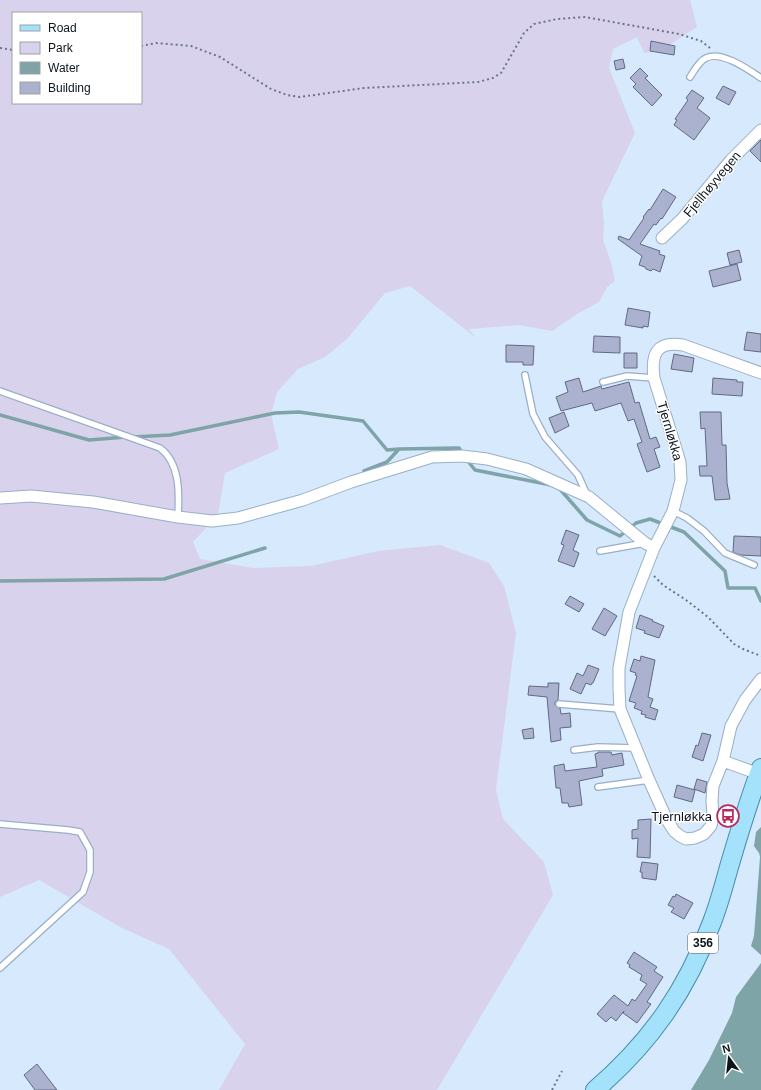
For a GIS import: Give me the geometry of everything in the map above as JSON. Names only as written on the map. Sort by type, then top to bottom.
[{"type":"main road","name":"356","points":[[595,1090],[635,1053],[652,1032],[678,994],[688,976],[712,922],[744,815],[760,771]]},
{"type":"street","name":"Fjellhøyvegen","points":[[662,238],[682,219],[731,160],[761,130]]},
{"type":"street","name":"Tjernløkka","points":[[723,761],[713,786],[713,816],[711,826],[704,834],[695,838],[686,839],[674,831],[667,820],[620,709],[619,668],[629,612],[646,568],[650,546],[673,511],[681,480],[680,462],[654,378],[652,365],[654,356],[657,351],[672,343],[683,344],[761,373]]},
{"type":"street","points":[[0,498],[31,496],[93,502],[178,518],[212,521],[238,518],[303,500],[351,482],[432,457],[462,456],[487,459],[526,469],[588,497],[650,546]]},
{"type":"street","points":[[760,771],[723,761],[731,726],[745,700],[761,679]]},
{"type":"lane","points":[[690,77],[702,60],[712,56],[725,58],[761,78]]},
{"type":"lane","points":[[525,375],[533,414],[536,420],[545,437],[578,475],[588,497]]},
{"type":"lane","points":[[603,382],[626,376],[654,378]]},
{"type":"lane","points":[[0,391],[18,396],[121,435],[160,448],[176,471],[179,488],[178,518]]},
{"type":"lane","points":[[673,511],[687,518],[704,531],[725,553],[754,565]]},
{"type":"lane","points":[[600,551],[650,546]]},
{"type":"lane","points":[[559,704],[620,709]]},
{"type":"lane","points":[[574,750],[598,747],[636,748]]},
{"type":"lane","points":[[598,787],[649,780]]},
{"type":"lane","points":[[0,824],[80,832],[90,850],[90,872],[83,892],[0,968]]},
{"type":"path","points":[[142,46],[156,43],[191,46],[220,57],[271,88],[287,95],[300,96],[364,88],[478,82],[493,78],[501,73],[524,33],[534,24],[557,19],[584,17],[679,34],[701,41],[725,58]]},
{"type":"path","points":[[0,48],[12,50]]},
{"type":"path","points":[[646,568],[663,584],[708,617],[734,644],[761,656]]},
{"type":"path","points":[[552,1090],[562,1071]]},
{"type":"green space","points":[[0,0],[690,0],[697,27],[660,51],[644,53],[637,37],[613,49],[609,68],[635,133],[602,201],[604,224],[603,240],[611,262],[615,281],[607,287],[599,302],[577,314],[552,331],[519,325],[469,329],[475,337],[410,286],[385,293],[347,339],[325,357],[298,369],[277,392],[271,414],[279,449],[225,473],[218,515],[193,542],[200,559],[253,568],[311,566],[378,551],[440,545],[489,563],[504,586],[516,633],[496,790],[503,819],[544,862],[553,895],[437,1090],[219,1090],[245,1044],[169,949],[122,928],[39,880],[0,897]]},
{"type":"water","points":[[761,827],[761,955],[751,946],[754,936],[760,857],[754,846],[756,832]]},
{"type":"water","points":[[761,963],[761,1090],[691,1090],[709,1060],[732,1013],[736,997]]},
{"type":"building","points":[[651,41],[675,46],[674,55],[650,51]]},
{"type":"building","points":[[623,59],[625,68],[616,70],[614,61]]},
{"type":"building","points":[[640,68],[648,76],[645,78],[662,95],[652,106],[633,87],[636,84],[630,78]]},
{"type":"building","points":[[723,86],[736,92],[729,105],[716,98]]},
{"type":"building","points":[[692,90],[704,98],[697,108],[710,118],[694,140],[674,125],[677,120],[675,119],[688,100],[686,98]]},
{"type":"building","points":[[761,140],[761,162],[750,151]]},
{"type":"building","points":[[663,189],[676,197],[662,219],[661,218],[656,225],[654,224],[640,244],[660,251],[659,254],[665,256],[660,272],[653,269],[651,271],[639,265],[642,256],[618,239],[619,236],[629,240]]},
{"type":"building","points":[[739,250],[742,262],[730,265],[727,253]]},
{"type":"building","points":[[737,264],[741,280],[713,287],[709,271]]},
{"type":"building","points":[[628,308],[650,312],[648,327],[643,326],[643,328],[625,325]]},
{"type":"building","points":[[747,332],[761,334],[761,352],[744,350]]},
{"type":"building","points":[[594,336],[620,337],[620,353],[593,352]]},
{"type":"building","points":[[506,345],[534,346],[533,365],[523,365],[523,362],[506,362]]},
{"type":"building","points":[[624,353],[637,353],[637,368],[624,368]]},
{"type":"building","points":[[674,354],[694,358],[692,372],[671,369]]},
{"type":"building","points":[[579,378],[583,392],[601,386],[602,389],[629,382],[635,403],[639,402],[650,439],[656,437],[660,447],[654,449],[660,467],[647,472],[637,444],[642,442],[634,419],[628,421],[621,403],[595,411],[592,403],[561,411],[556,397],[568,392],[565,382]]},
{"type":"building","points":[[713,378],[743,382],[742,396],[712,394]]},
{"type":"building","points":[[564,412],[569,426],[555,433],[549,418]]},
{"type":"building","points":[[700,412],[721,412],[722,445],[726,445],[727,483],[730,499],[715,500],[712,476],[700,476],[699,466],[707,466],[705,428],[701,429]]},
{"type":"building","points":[[566,530],[579,535],[573,550],[579,553],[574,567],[558,561],[564,545],[561,544]]},
{"type":"building","points":[[734,536],[761,537],[761,556],[740,555],[733,552]]},
{"type":"building","points":[[570,596],[584,604],[579,612],[565,604]]},
{"type":"building","points":[[604,608],[617,616],[605,636],[592,629]]},
{"type":"building","points":[[640,615],[664,626],[659,638],[644,633],[645,631],[636,628]]},
{"type":"building","points":[[641,656],[655,660],[648,697],[653,699],[650,707],[658,710],[655,720],[645,717],[646,715],[641,714],[642,711],[634,708],[636,703],[629,701],[637,676],[635,675],[636,673],[630,671],[634,659],[640,661]]},
{"type":"building","points":[[588,665],[599,669],[593,683],[591,685],[586,683],[581,694],[570,689],[577,673],[583,676]]},
{"type":"building","points":[[548,683],[559,683],[558,700],[555,702],[555,705],[560,708],[561,714],[570,713],[571,727],[560,728],[561,740],[551,742],[547,697],[528,695],[529,686],[548,687]]},
{"type":"building","points":[[533,728],[534,738],[524,739],[522,730]]},
{"type":"building","points":[[702,733],[711,735],[703,761],[692,757],[696,745],[698,746]]},
{"type":"building","points":[[598,752],[611,752],[612,755],[622,753],[624,765],[602,769],[603,776],[579,781],[582,805],[569,807],[568,803],[562,803],[560,788],[556,788],[554,766],[564,764],[565,771],[597,767],[595,754]]},
{"type":"building","points":[[697,779],[707,782],[705,793],[694,789]]},
{"type":"building","points":[[677,785],[695,790],[692,802],[674,797]]},
{"type":"building","points":[[651,819],[650,858],[637,857],[638,838],[632,839],[632,830],[638,829],[638,820]]},
{"type":"building","points":[[642,862],[658,864],[656,880],[642,878],[642,872],[640,872]]},
{"type":"building","points":[[676,894],[693,903],[684,919],[671,912],[674,908],[668,905],[673,896],[675,897]]},
{"type":"building","points":[[634,952],[657,967],[654,971],[663,977],[647,1002],[651,1004],[637,1023],[623,1013],[624,1011],[616,1021],[611,1017],[606,1022],[597,1014],[614,995],[628,1006],[632,999],[635,1001],[647,984],[640,980],[642,975],[629,967],[630,965],[627,963]]},
{"type":"building","points":[[37,1064],[57,1090],[35,1090],[24,1075]]},
{"type":"waterway","points":[[132,437],[170,435],[275,413],[299,412],[363,421],[387,450],[459,448],[462,453]]},
{"type":"waterway","points":[[0,415],[89,440],[126,437]]},
{"type":"waterway","points":[[364,471],[387,462],[399,449]]},
{"type":"waterway","points":[[467,460],[475,470],[551,485]]},
{"type":"waterway","points":[[558,487],[587,520],[620,536],[636,523],[650,519],[684,532],[725,571],[728,588],[755,588],[761,601]]},
{"type":"waterway","points":[[0,581],[164,579],[265,548]]},
{"type":"place","name":"Tjernløkka","points":[[728,816]]}]
